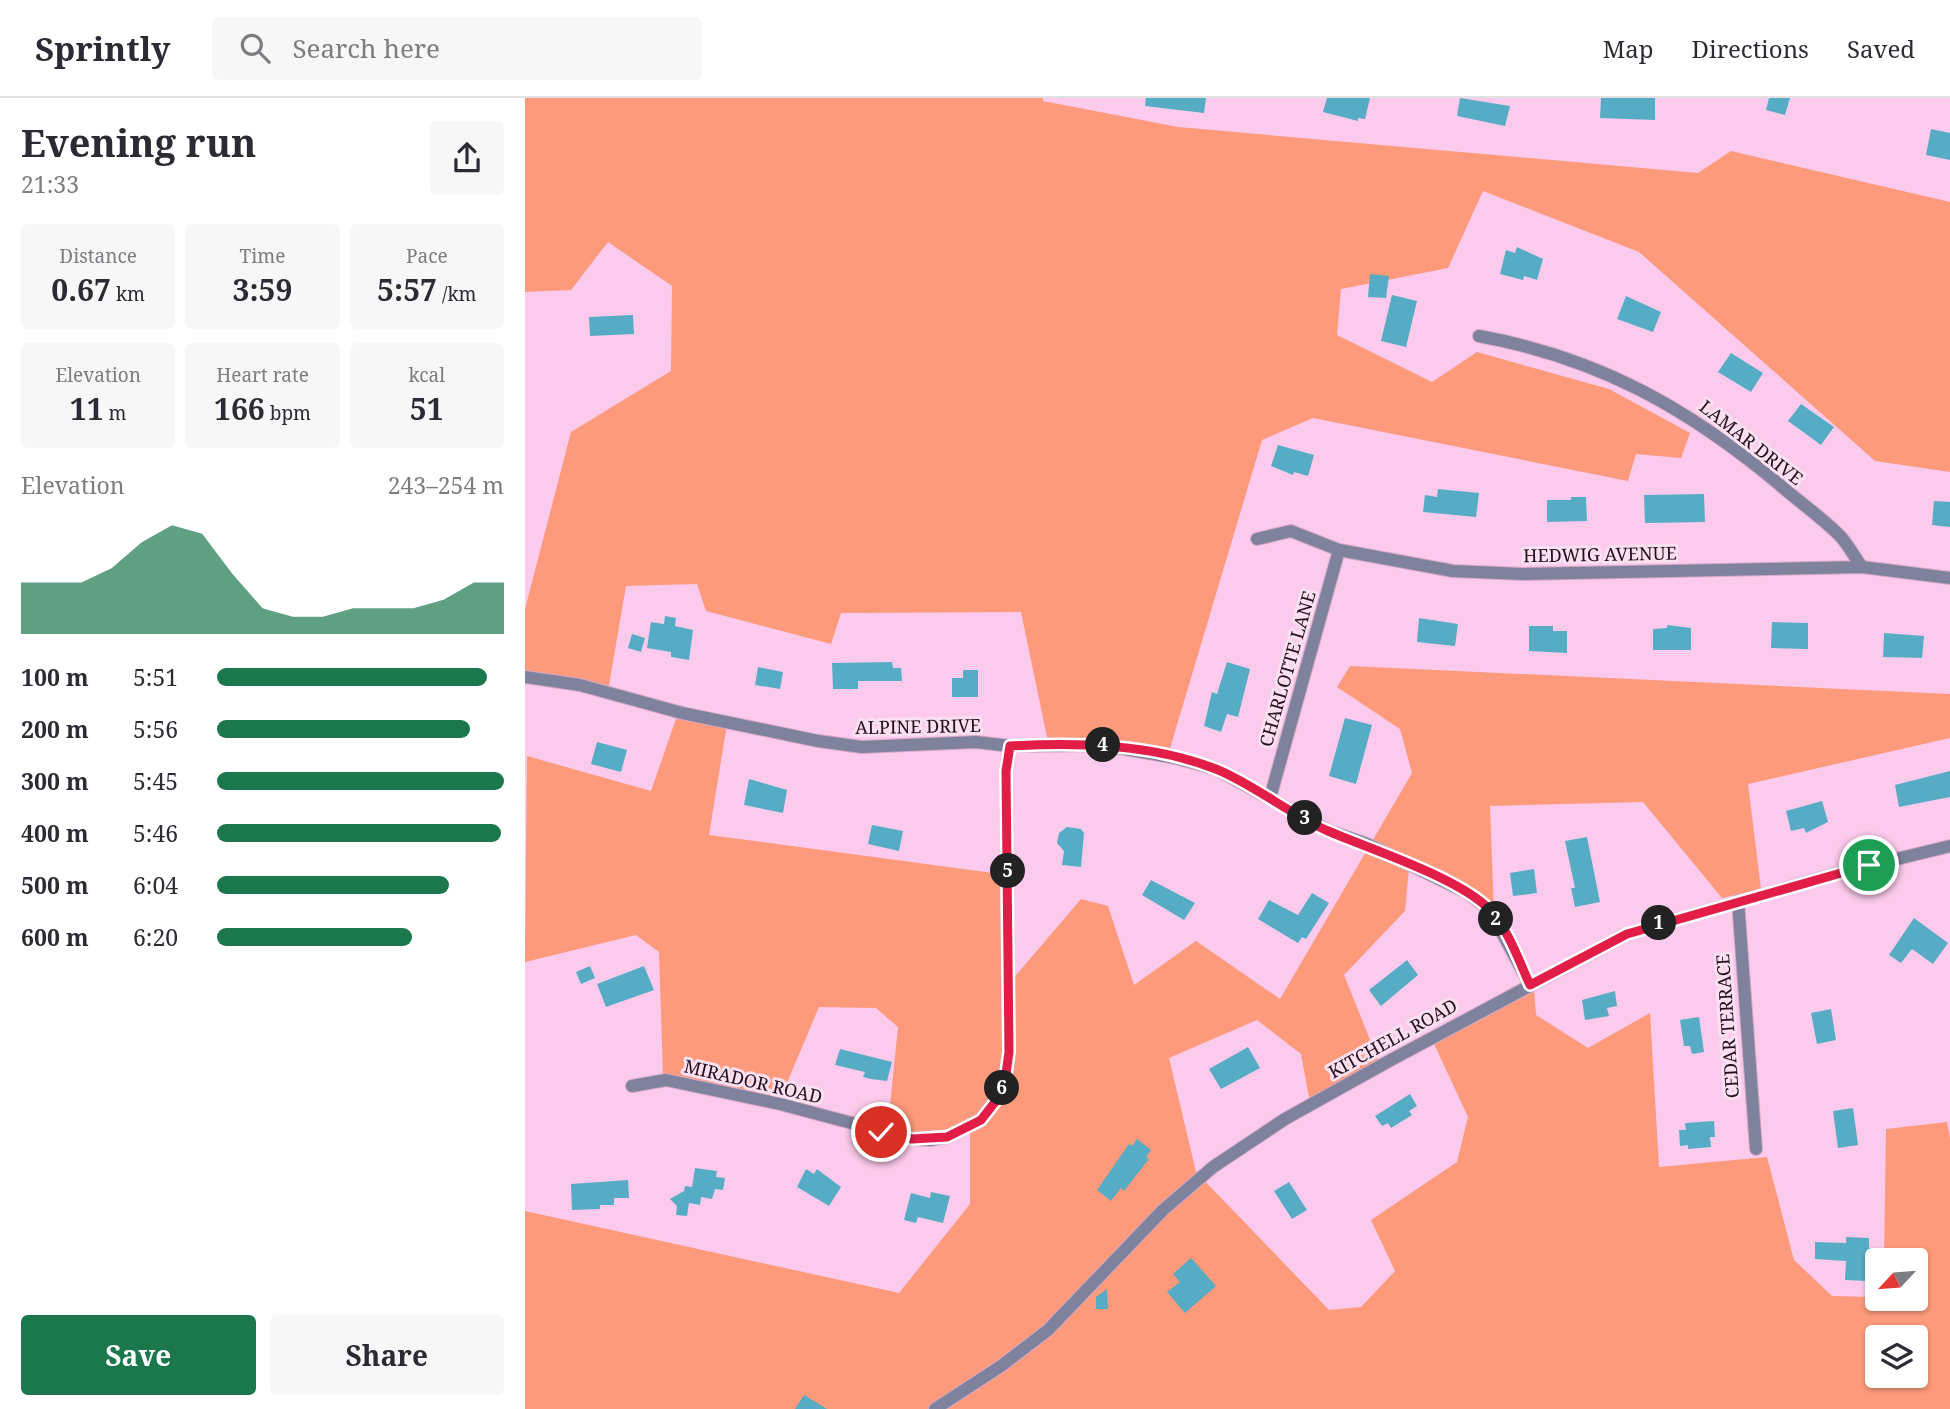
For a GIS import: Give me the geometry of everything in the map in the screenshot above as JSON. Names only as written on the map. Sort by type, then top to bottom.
[{"type":"street","name":"LAMAR DRIVE","points":[[1479,335],[1542,350],[1587,365],[1624,380],[1695,419],[1734,447],[1841,537],[1862,568]]},
{"type":"street","name":"HEDWIG AVENUE","points":[[1257,539],[1290,531],[1339,550],[1453,571],[1522,574],[1862,568],[1950,578]]},
{"type":"street","name":"CHARLOTTE LANE","points":[[1270,798],[1339,550]]},
{"type":"street","name":"ALPINE DRIVE","points":[[525,677],[580,685],[682,713],[818,741],[862,747],[976,742],[1010,746],[1102,745],[1176,758],[1216,769],[1327,830],[1367,844],[1466,892],[1490,910],[1530,985]]},
{"type":"street","name":"MIRADOR ROAD","points":[[632,1086],[666,1080],[780,1104],[912,1139],[947,1137],[981,1120],[999,1097],[1009,1052],[1006,771],[1010,746]]},
{"type":"street","name":"KITCHELL ROAD","points":[[935,1409],[1001,1366],[1048,1330],[1163,1210],[1213,1167],[1286,1119],[1627,934],[1738,901],[1950,846]]},
{"type":"street","name":"CEDAR TERRACE","points":[[1738,901],[1756,1149]]},
{"type":"shaded area","points":[[525,98],[1043,98],[1043,101],[1178,127],[1698,173],[1731,151],[1950,202],[1950,472],[1875,461],[1639,252],[1483,191],[1448,268],[1341,289],[1337,335],[1432,382],[1477,352],[1609,389],[1690,433],[1681,458],[1636,454],[1628,481],[1313,418],[1262,440],[1168,755],[1048,742],[1021,612],[841,613],[831,644],[706,611],[697,584],[626,586],[608,691],[525,673],[525,609],[571,432],[671,371],[672,286],[608,242],[571,290],[525,292]]},
{"type":"shaded area","points":[[1350,666],[1950,694],[1950,738],[1748,784],[1761,889],[1722,898],[1643,802],[1490,806],[1494,914],[1409,868],[1405,911],[1344,975],[1379,1062],[1310,1103],[1301,1054],[1257,1020],[1169,1058],[1196,1172],[1329,1310],[1361,1307],[1395,1271],[1371,1220],[1457,1162],[1468,1117],[1429,1033],[1533,976],[1536,1015],[1588,1048],[1650,1013],[1659,1167],[1767,1157],[1794,1260],[1832,1296],[1865,1297],[1865,1311],[1929,1311],[1929,1248],[1884,1248],[1886,1129],[1947,1122],[1950,1138],[1950,1409],[525,1409],[525,1211],[899,1293],[970,1204],[970,1127],[887,1135],[898,1027],[876,1008],[819,1007],[778,1104],[663,1075],[659,952],[636,935],[525,962],[527,756],[651,791],[678,713],[727,724],[709,835],[1008,875],[1006,987],[1081,899],[1108,906],[1134,985],[1196,941],[1280,999],[1412,773],[1400,729],[1337,687]]},
{"type":"building","points":[[1146,98],[1206,98],[1204,113],[1145,106]]},
{"type":"building","points":[[1327,98],[1370,98],[1365,119],[1358,118],[1358,121],[1323,112]]},
{"type":"building","points":[[1460,98],[1510,106],[1505,126],[1457,116]]},
{"type":"building","points":[[1601,98],[1655,98],[1655,120],[1600,118]]},
{"type":"building","points":[[1769,98],[1790,98],[1785,115],[1766,110]]},
{"type":"building","points":[[1931,129],[1950,133],[1950,160],[1926,155]]},
{"type":"building","points":[[1517,247],[1543,259],[1537,280],[1524,276],[1523,280],[1500,274],[1506,250],[1515,253]]},
{"type":"building","points":[[1370,274],[1389,276],[1386,298],[1368,297]]},
{"type":"building","points":[[1392,295],[1417,301],[1406,347],[1381,341]]},
{"type":"building","points":[[1626,296],[1661,312],[1653,332],[1617,319]]},
{"type":"building","points":[[633,315],[634,334],[590,336],[589,317]]},
{"type":"building","points":[[1731,353],[1763,373],[1751,392],[1718,372]]},
{"type":"building","points":[[1801,404],[1834,427],[1821,445],[1788,421]]},
{"type":"building","points":[[1278,445],[1314,455],[1308,476],[1294,472],[1293,475],[1271,466]]},
{"type":"building","points":[[1438,489],[1479,493],[1476,517],[1423,512],[1425,495],[1437,497]]},
{"type":"building","points":[[1704,494],[1705,522],[1645,523],[1644,495]]},
{"type":"building","points":[[1571,497],[1586,497],[1587,521],[1547,522],[1547,500],[1571,500]]},
{"type":"building","points":[[1934,501],[1950,502],[1950,527],[1932,525]]},
{"type":"building","points":[[665,616],[676,618],[675,626],[693,630],[689,660],[671,657],[671,652],[647,648],[651,622],[664,624]]},
{"type":"building","points":[[1419,618],[1458,624],[1455,646],[1417,642]]},
{"type":"building","points":[[1772,622],[1808,623],[1808,649],[1771,648]]},
{"type":"building","points":[[1667,625],[1691,628],[1691,650],[1653,650],[1653,629],[1667,628]]},
{"type":"building","points":[[1529,626],[1553,626],[1553,631],[1567,631],[1567,653],[1529,651]]},
{"type":"building","points":[[1884,633],[1924,636],[1922,658],[1883,657]]},
{"type":"building","points":[[632,634],[645,638],[641,652],[628,648]]},
{"type":"building","points":[[892,662],[893,668],[901,668],[902,681],[858,681],[858,689],[833,689],[832,663]]},
{"type":"building","points":[[1227,662],[1250,669],[1238,717],[1227,714],[1221,732],[1204,726],[1212,692],[1217,694]]},
{"type":"building","points":[[758,667],[783,672],[780,689],[755,685]]},
{"type":"building","points":[[963,670],[978,670],[978,697],[952,697],[952,678],[963,678]]},
{"type":"building","points":[[1345,718],[1372,725],[1356,784],[1329,776]]},
{"type":"building","points":[[597,742],[627,750],[621,772],[591,764]]},
{"type":"building","points":[[1950,771],[1950,797],[1899,807],[1895,785]]},
{"type":"building","points":[[749,779],[787,790],[783,813],[744,805]]},
{"type":"building","points":[[1822,801],[1828,822],[1806,833],[1804,828],[1791,831],[1786,811]]},
{"type":"building","points":[[872,825],[903,831],[899,851],[868,844]]},
{"type":"building","points":[[1067,827],[1081,829],[1084,833],[1081,867],[1062,865],[1064,851],[1057,843],[1059,833]]},
{"type":"building","points":[[1587,837],[1600,902],[1575,907],[1571,888],[1575,888],[1565,841]]},
{"type":"building","points":[[1534,869],[1537,893],[1513,896],[1510,873]]},
{"type":"building","points":[[1151,880],[1195,903],[1184,920],[1142,895]]},
{"type":"building","points":[[1312,893],[1329,903],[1306,939],[1302,937],[1298,943],[1258,919],[1269,900],[1298,915]]},
{"type":"building","points":[[1914,918],[1948,943],[1933,964],[1912,949],[1901,963],[1889,955]]},
{"type":"building","points":[[1407,960],[1418,975],[1381,1006],[1369,990]]},
{"type":"building","points":[[590,966],[595,978],[581,984],[576,972]]},
{"type":"building","points":[[644,966],[654,990],[606,1007],[597,984]]},
{"type":"building","points":[[1615,991],[1617,1006],[1607,1008],[1609,1016],[1585,1020],[1582,1000]]},
{"type":"building","points":[[1831,1009],[1836,1040],[1817,1044],[1811,1013]]},
{"type":"building","points":[[1699,1017],[1704,1052],[1692,1054],[1690,1046],[1684,1046],[1680,1020]]},
{"type":"building","points":[[1248,1047],[1260,1068],[1221,1089],[1209,1069]]},
{"type":"building","points":[[840,1049],[892,1062],[887,1081],[863,1077],[865,1072],[835,1065]]},
{"type":"building","points":[[1410,1094],[1417,1106],[1409,1111],[1412,1115],[1391,1128],[1388,1123],[1382,1126],[1375,1116]]},
{"type":"building","points":[[1853,1108],[1858,1145],[1838,1148],[1833,1111]]},
{"type":"building","points":[[1714,1121],[1715,1137],[1710,1137],[1711,1147],[1688,1149],[1688,1145],[1680,1146],[1679,1130],[1686,1130],[1685,1123]]},
{"type":"building","points":[[1137,1139],[1151,1150],[1146,1157],[1149,1159],[1124,1191],[1121,1188],[1111,1201],[1097,1190],[1129,1144],[1132,1146]]},
{"type":"building","points":[[695,1168],[717,1171],[716,1177],[725,1178],[723,1190],[715,1189],[712,1199],[701,1197],[700,1205],[689,1203],[687,1216],[676,1215],[677,1206],[670,1199],[684,1191],[685,1186],[692,1187]]},
{"type":"building","points":[[806,1169],[814,1174],[817,1169],[841,1187],[829,1206],[797,1187]]},
{"type":"building","points":[[628,1180],[629,1198],[614,1198],[614,1205],[600,1205],[600,1209],[572,1210],[571,1184]]},
{"type":"building","points":[[1289,1182],[1307,1210],[1292,1219],[1274,1191]]},
{"type":"building","points":[[931,1192],[950,1196],[943,1223],[918,1217],[916,1223],[904,1220],[911,1193],[930,1198]]},
{"type":"building","points":[[1846,1237],[1869,1238],[1869,1248],[1865,1248],[1865,1281],[1845,1280],[1846,1261],[1815,1259],[1815,1242],[1846,1243]]},
{"type":"building","points":[[1191,1258],[1216,1286],[1185,1313],[1167,1292],[1180,1282],[1173,1274]]},
{"type":"building","points":[[1107,1289],[1108,1309],[1096,1309],[1096,1297]]},
{"type":"building","points":[[804,1395],[827,1409],[795,1409]]},
{"type":"route","points":[[881,1132],[912,1139],[947,1137],[981,1120],[999,1097],[1009,1052],[1006,771],[1010,746],[1054,743],[1102,745],[1176,758],[1216,769],[1327,830],[1367,844],[1466,892],[1490,910],[1513,948],[1530,985],[1627,934],[1689,914],[1869,865]]}]
